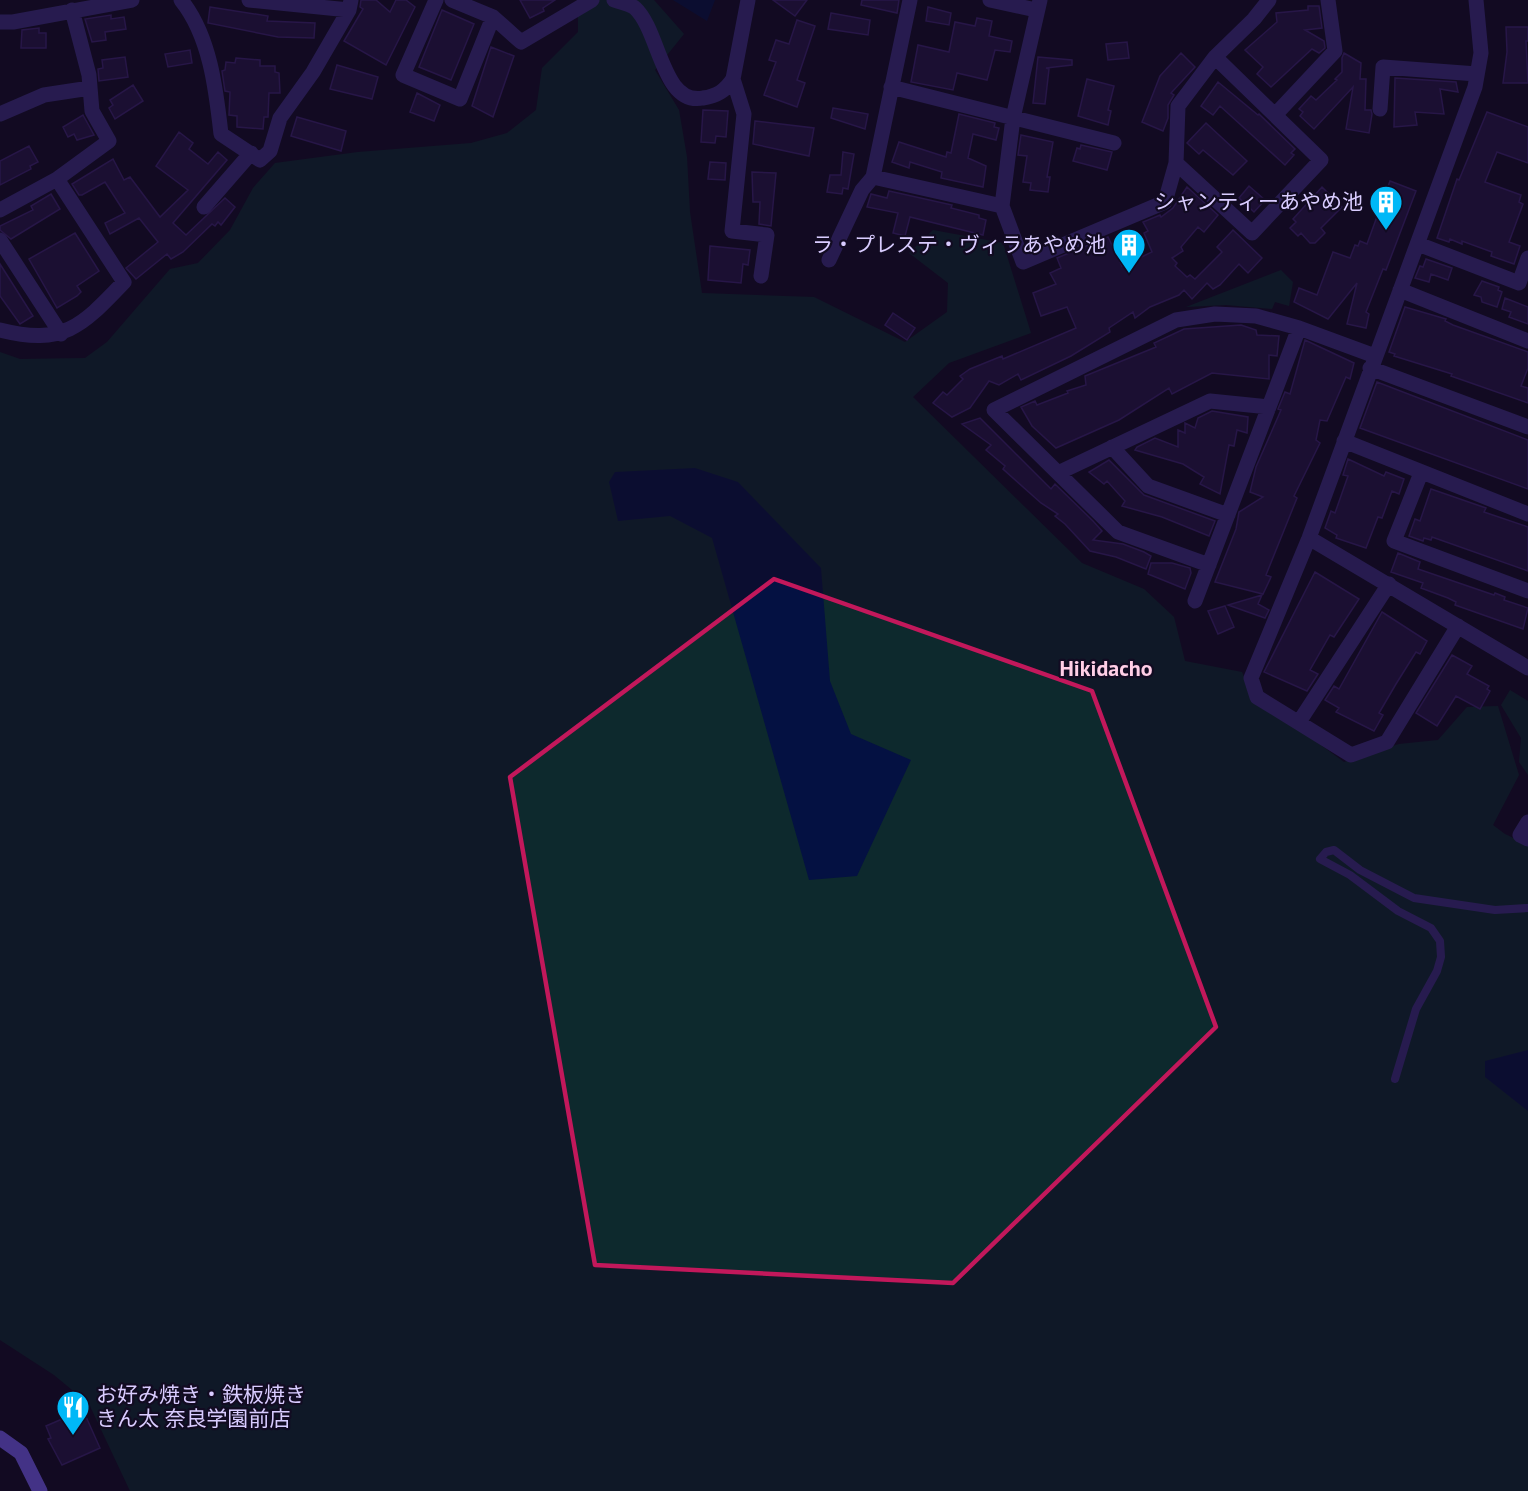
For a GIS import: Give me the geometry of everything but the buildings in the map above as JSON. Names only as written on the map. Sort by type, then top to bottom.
[{"type":"street","points":[[0,22],[13,22],[132,0]]},
{"type":"street","points":[[181,0],[195,17],[209,62],[221,134],[260,160],[270,151],[280,118],[313,72],[350,5],[249,0]]},
{"type":"street","points":[[436,0],[403,75],[460,99],[494,17]]},
{"type":"street","points":[[452,0],[494,17],[521,42],[592,0]]},
{"type":"street","points":[[614,0],[635,7],[650,29],[674,87],[684,97],[698,99],[714,96],[726,90],[733,80],[748,0]]},
{"type":"street","points":[[830,260],[862,190],[873,177],[910,0]]},
{"type":"street","points":[[990,0],[1038,5],[1013,118],[1002,206],[1023,262],[1165,201],[1176,163],[1178,106],[1215,57],[1254,19],[1269,0]]},
{"type":"street","points":[[1275,115],[1335,51],[1328,0]]},
{"type":"street","points":[[1458,626],[1387,742],[1351,755],[1257,697],[1251,678],[1309,538],[1475,87],[1481,53],[1476,0]]},
{"type":"street","points":[[0,210],[57,179],[109,141],[92,111],[89,75],[72,10]]},
{"type":"street","points":[[1176,163],[1252,233],[1321,160],[1215,57]]},
{"type":"street","points":[[1380,109],[1383,67],[1477,74]]},
{"type":"street","points":[[733,80],[744,114],[732,231],[767,235],[761,276]]},
{"type":"street","points":[[891,87],[1114,143]]},
{"type":"street","points":[[0,114],[44,95],[90,88]]},
{"type":"street","points":[[204,207],[251,153]]},
{"type":"street","points":[[873,177],[1002,206]]},
{"type":"street","points":[[0,330],[22,335],[61,334],[89,318],[124,282],[57,179]]},
{"type":"street","points":[[0,240],[61,334]]},
{"type":"street","points":[[1418,244],[1519,283],[1528,258]]},
{"type":"street","points":[[1400,290],[1528,341]]},
{"type":"street","points":[[1209,565],[1119,532],[994,410],[1176,320],[1215,314],[1256,316],[1299,328],[1372,362],[1528,428]]},
{"type":"street","points":[[1195,601],[1299,328]]},
{"type":"street","points":[[1058,473],[1210,401],[1269,407]]},
{"type":"street","points":[[1344,441],[1528,514]]},
{"type":"street","points":[[1112,447],[1148,486],[1228,515]]},
{"type":"street","points":[[1421,473],[1394,541],[1528,591]]},
{"type":"street","points":[[1309,538],[1528,668]]},
{"type":"street","points":[[1299,722],[1389,584]]},
{"type":"street","points":[[1528,822],[1520,835],[1528,839]]},
{"type":"street","points":[[0,1438],[21,1453],[40,1491]]},
{"type":"lane","points":[[1395,1080],[1416,1009],[1437,970],[1441,957],[1440,941],[1431,928],[1398,911],[1350,875],[1320,859],[1326,852],[1334,850],[1360,870],[1414,897],[1495,910],[1528,908]]},
{"type":"highlighted area","points":[[774,579],[1092,691],[1216,1027],[953,1283],[595,1265],[510,777]]},
{"type":"green space","points":[[578,0],[654,0],[684,34],[655,70],[679,110],[687,157],[690,212],[702,293],[814,297],[905,342],[947,312],[948,283],[909,253],[933,230],[1003,243],[1031,333],[949,363],[913,397],[1082,563],[1144,589],[1174,617],[1185,661],[1242,672],[1256,705],[1303,732],[1344,762],[1399,744],[1438,740],[1467,707],[1498,706],[1519,775],[1493,825],[1505,834],[1528,845],[1528,1491],[130,1491],[89,1404],[54,1375],[0,1340],[0,352],[20,359],[85,358],[107,342],[170,269],[198,263],[230,230],[253,188],[275,163],[358,152],[471,143],[507,133],[536,110],[542,68],[578,32]]},
{"type":"green space","points":[[1281,270],[1293,282],[1289,306],[1275,302],[1272,309],[1226,305],[1186,307]]},
{"type":"green space","points":[[1510,690],[1528,701],[1528,775],[1519,762],[1521,738],[1501,705]]},
{"type":"shaded area","points":[[673,0],[715,0],[707,21]]},
{"type":"shaded area","points":[[695,468],[738,482],[821,568],[830,681],[851,734],[911,760],[857,876],[809,880],[712,538],[670,516],[618,521],[609,482],[615,472]]},
{"type":"shaded area","points":[[1528,1050],[1528,1111],[1485,1077],[1485,1061]]},
{"type":"place","name":"シャンティーあやめ池","points":[[1386,231]]},
{"type":"place","name":"ラ・プレステ・ヴィラあやめ池","points":[[1129,274]]},
{"type":"place","name":"お好み焼き・鉄板焼き きん太 奈良学園前店","points":[[73,1436]]},
{"type":"district","name":"Hikidacho","points":[[1106,668]]}]
